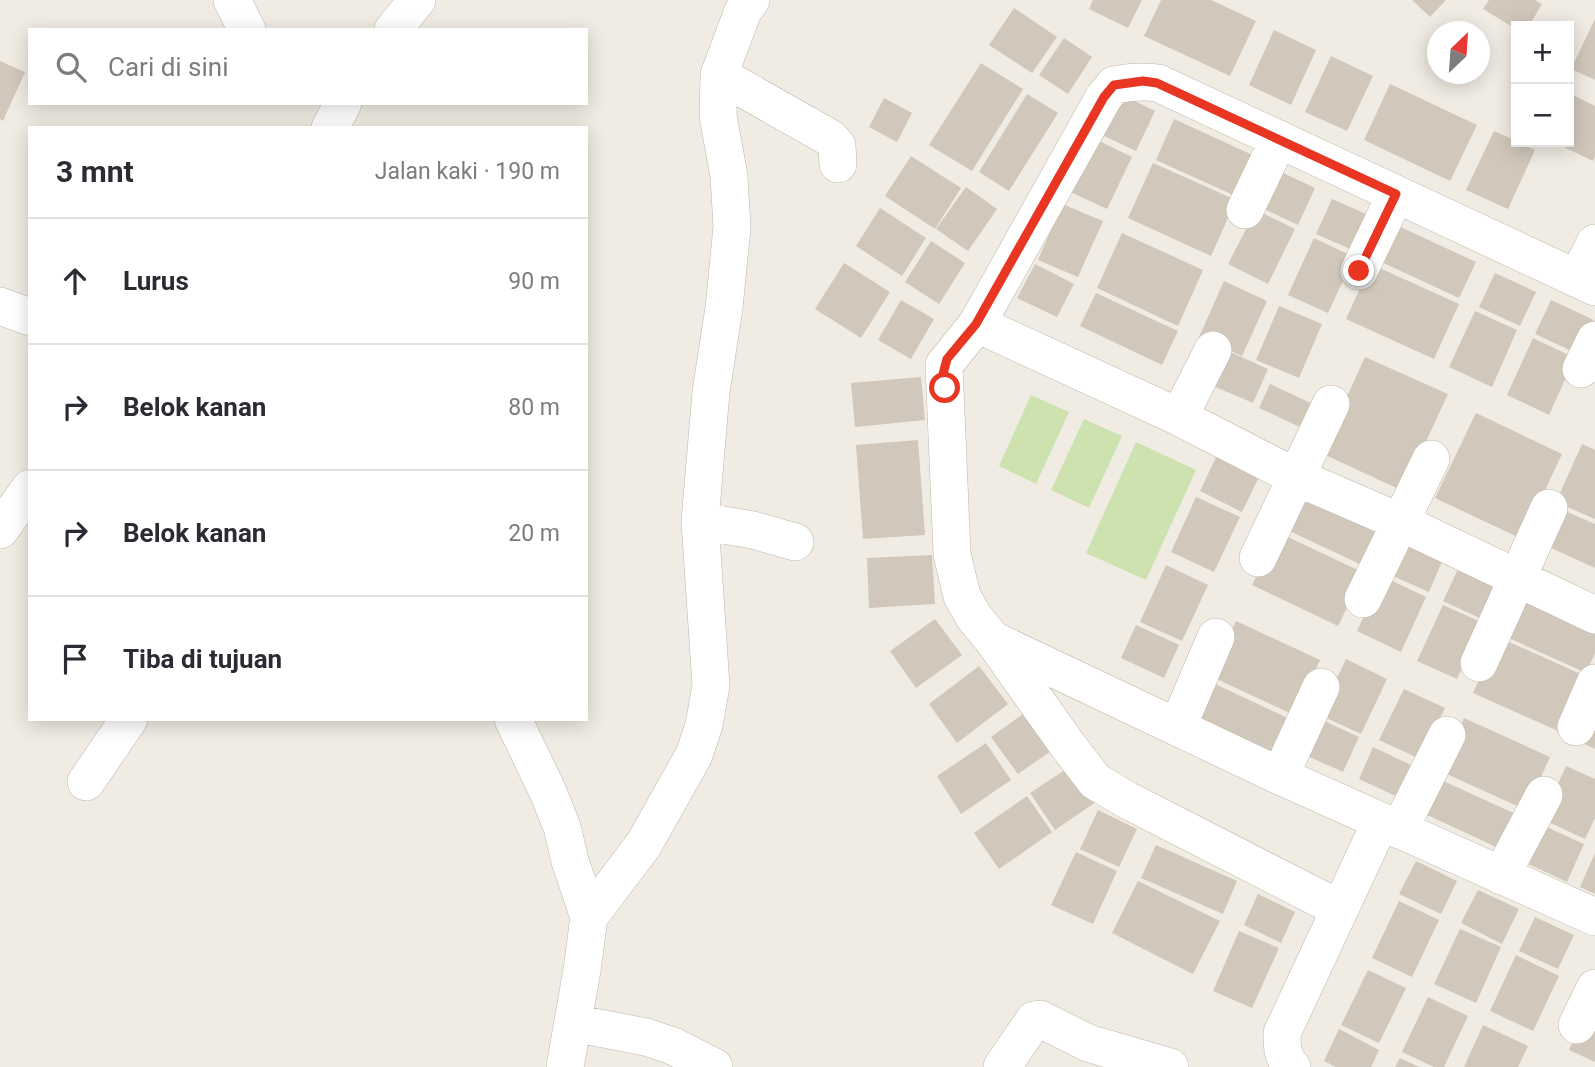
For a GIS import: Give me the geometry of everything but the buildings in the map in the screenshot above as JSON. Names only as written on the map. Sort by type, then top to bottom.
[{"type":"street","points":[[232,0],[246,28]]},
{"type":"street","points":[[395,28],[417,0]]},
{"type":"street","points":[[589,917],[644,844],[694,755],[704,725],[710,686],[700,521],[711,392],[724,308],[732,228],[729,176],[718,116],[719,75],[743,11],[751,0]]},
{"type":"street","points":[[719,75],[830,138],[837,146],[838,164]]},
{"type":"street","points":[[1340,909],[1095,781],[974,617],[962,596],[952,554],[943,374],[947,359],[976,324],[1104,97],[1114,85],[1143,81],[1157,83],[1586,283],[1595,243]]},
{"type":"street","points":[[331,126],[341,105]]},
{"type":"street","points":[[354,105],[359,126]]},
{"type":"street","points":[[1245,210],[1279,139]]},
{"type":"street","points":[[1359,271],[1396,194]]},
{"type":"street","points":[[0,306],[28,316]]},
{"type":"street","points":[[976,324],[1179,417],[1296,477],[1400,522],[1595,614]]},
{"type":"street","points":[[1179,417],[1213,349]]},
{"type":"street","points":[[1258,558],[1331,404]]},
{"type":"street","points":[[1363,599],[1431,459]]},
{"type":"street","points":[[0,530],[28,491]]},
{"type":"street","points":[[1479,663],[1549,508]]},
{"type":"street","points":[[700,521],[752,530],[795,542]]},
{"type":"street","points":[[1178,726],[1216,637]]},
{"type":"street","points":[[993,640],[1280,776],[1595,917]]},
{"type":"street","points":[[1576,727],[1595,683]]},
{"type":"street","points":[[1280,776],[1321,687]]},
{"type":"street","points":[[86,782],[128,721]]},
{"type":"street","points":[[514,721],[562,827],[570,861],[589,917],[565,1067]]},
{"type":"street","points":[[1292,1067],[1282,1048],[1282,1033],[1340,909],[1447,735]]},
{"type":"street","points":[[1501,876],[1544,795]]},
{"type":"street","points":[[1577,1025],[1595,988]]},
{"type":"street","points":[[1002,1067],[1034,1020],[1040,1019],[1100,1058],[1170,1067]]},
{"type":"street","points":[[573,1023],[646,1037],[673,1046],[713,1067]]},
{"type":"green space","points":[[1031,395],[1069,412],[1036,484],[999,466]]},
{"type":"green space","points":[[1084,419],[1122,436],[1089,508],[1051,490]]},
{"type":"green space","points":[[1136,442],[1196,470],[1146,580],[1086,553]]},
{"type":"route","points":[[945,388],[943,374],[947,359],[976,324],[1104,97],[1114,85],[1143,81],[1157,83],[1396,194],[1359,271]]}]
